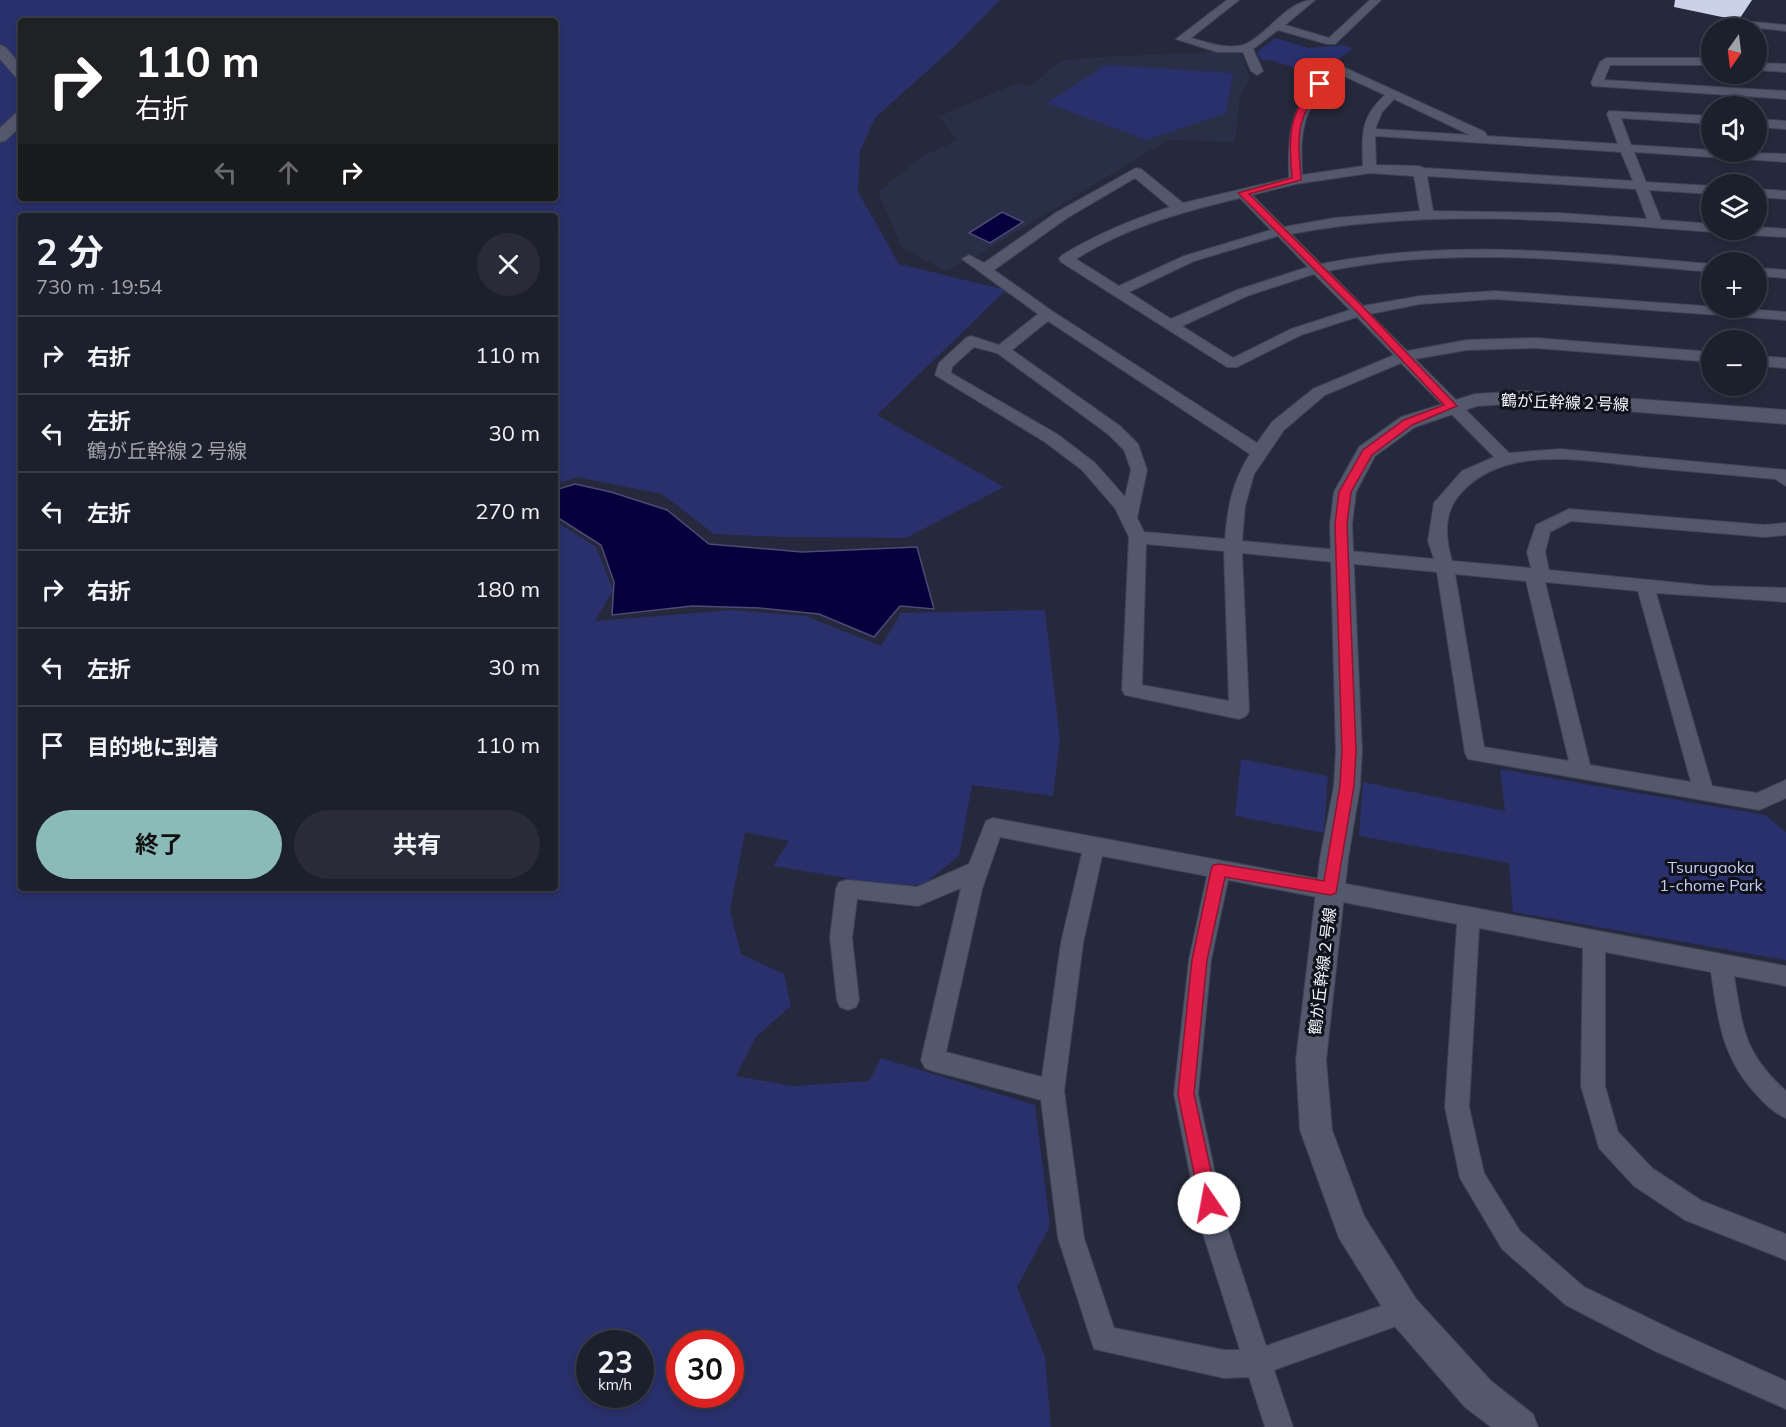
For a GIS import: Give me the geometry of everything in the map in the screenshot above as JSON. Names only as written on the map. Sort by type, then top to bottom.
[{"type":"street","points":[[1234,0],[1182,39],[1217,49],[1247,48],[1310,0]]},
{"type":"street","points":[[1277,26],[1331,42],[1376,0]]},
{"type":"street","points":[[1767,26],[1786,28]]},
{"type":"street","points":[[1247,48],[1257,71]]},
{"type":"street","points":[[0,50],[18,71]]},
{"type":"street","points":[[1701,61],[1606,62],[1597,83],[1740,88],[1786,95]]},
{"type":"street","points":[[1767,67],[1786,68]]},
{"type":"street","points":[[1296,180],[1294,144],[1296,121],[1307,98],[1320,84],[1341,70],[1489,140]]},
{"type":"street","points":[[1740,88],[1744,96]]},
{"type":"street","points":[[1370,169],[1368,132],[1371,119],[1382,103],[1393,94]]},
{"type":"street","points":[[1656,224],[1612,114],[1701,119]]},
{"type":"street","points":[[0,138],[18,120]]},
{"type":"street","points":[[1767,124],[1786,125]]},
{"type":"street","points":[[1368,132],[1786,158]]},
{"type":"street","points":[[1701,189],[1419,170],[1370,169],[1296,180],[1180,208],[1105,236],[1066,259],[1232,364],[1296,332],[1362,311],[1420,300],[1494,296],[1786,316]]},
{"type":"street","points":[[1419,170],[1427,213]]},
{"type":"street","points":[[984,270],[1062,214],[1136,172],[1180,208]]},
{"type":"street","points":[[1243,193],[1317,269],[1362,311],[1505,459]]},
{"type":"street","points":[[1767,194],[1786,195]]},
{"type":"street","points":[[1118,292],[1184,259],[1280,230],[1327,221],[1427,213],[1494,213],[1701,227]]},
{"type":"street","points":[[1767,233],[1786,234]]},
{"type":"street","points":[[1171,325],[1266,283],[1317,269],[1424,254],[1508,253],[1701,267]]},
{"type":"street","points":[[969,259],[1047,314],[1258,452]]},
{"type":"street","points":[[1767,273],[1786,274]]},
{"type":"street","points":[[1002,350],[1047,314]]},
{"type":"street","points":[[1129,518],[1139,470],[1132,448],[1114,429],[1002,350],[971,341],[944,366],[943,375],[1051,438],[1088,466],[1122,505],[1138,537],[1132,690],[1239,711],[1233,546],[1236,506],[1246,474],[1258,452],[1278,426],[1319,392],[1404,356],[1467,345],[1536,343],[1701,356]]},
{"type":"street","points":[[1767,362],[1786,363]]},
{"type":"street","name":"鶴が丘幹線２号線","points":[[1520,1427],[1478,1394],[1404,1311],[1351,1226],[1316,1130],[1311,1059],[1331,889],[1347,786],[1349,751],[1341,524],[1345,492],[1367,452],[1408,422],[1475,400],[1527,397],[1786,417]]},
{"type":"street","points":[[1786,480],[1780,474],[1631,459],[1560,454],[1505,459],[1468,475],[1442,503],[1437,541],[1445,567],[1474,753],[1759,802],[1786,788]]},
{"type":"street","points":[[1582,772],[1538,575],[1536,552],[1542,529],[1569,515],[1765,531],[1786,529]]},
{"type":"street","points":[[1138,537],[1645,586],[1784,597]]},
{"type":"street","points":[[1645,586],[1704,793]]},
{"type":"street","points":[[1052,1091],[933,1060],[971,889],[993,827],[1786,976]]},
{"type":"street","points":[[1094,847],[1072,943],[1052,1091],[1071,1238],[1104,1339],[1224,1364],[1257,1363],[1404,1311]]},
{"type":"street","points":[[848,1000],[841,938],[847,889],[918,897],[978,870]]},
{"type":"street","points":[[1219,870],[1200,960],[1186,1094],[1213,1224],[1279,1427]]},
{"type":"street","points":[[1469,916],[1457,1107],[1473,1178],[1511,1240],[1575,1296],[1665,1341],[1786,1395]]},
{"type":"street","points":[[1594,940],[1593,1086],[1608,1139],[1642,1177],[1694,1211],[1786,1247]]},
{"type":"street","points":[[1721,963],[1727,1004],[1740,1055],[1776,1099],[1786,1106]]},
{"type":"shaded area","points":[[1240,51],[1250,78],[1240,96],[1235,142],[1168,140],[976,256],[946,271],[902,248],[878,192],[921,157],[957,140],[939,116],[1017,83],[1031,86],[1060,61],[1099,57]]},
{"type":"shaded area","points":[[1002,212],[1023,222],[990,243],[969,233]]},
{"type":"shaded area","points":[[575,484],[611,492],[667,510],[709,544],[802,552],[917,547],[934,609],[900,606],[874,637],[819,614],[760,608],[692,606],[612,615],[614,582],[601,545],[558,518],[558,489]]},
{"type":"green space","points":[[0,0],[1000,0],[955,46],[875,118],[860,151],[858,192],[899,264],[1006,290],[877,415],[1004,487],[906,538],[714,534],[662,494],[577,477],[558,484],[558,213],[18,213],[18,891],[558,891],[558,523],[596,547],[613,590],[595,621],[732,610],[806,616],[881,646],[901,613],[1045,610],[1060,739],[1053,796],[972,785],[959,856],[924,884],[887,888],[840,877],[773,866],[789,841],[745,832],[730,911],[741,954],[784,974],[791,1006],[756,1037],[736,1076],[793,1086],[869,1081],[881,1058],[1035,1105],[1050,1226],[1017,1287],[1045,1357],[1051,1427],[0,1427]]},
{"type":"green space","points":[[1275,38],[1309,48],[1342,45],[1353,48],[1318,75],[1269,60],[1261,60],[1257,52]]},
{"type":"green space","points":[[1106,65],[1233,73],[1226,113],[1146,140],[1047,103]]},
{"type":"green space","points":[[1241,759],[1328,776],[1324,833],[1235,816]]},
{"type":"green space","name":"Tsurugaoka 1-chome Park","points":[[1500,769],[1765,815],[1786,832],[1786,960],[1513,912],[1509,863],[1359,836],[1363,782],[1505,811]]},
{"type":"building","points":[[1675,0],[1752,0],[1740,18],[1722,17],[1674,7]]},
{"type":"route","points":[[1209,1203],[1186,1094],[1200,960],[1219,870],[1331,889],[1347,786],[1349,751],[1341,524],[1345,492],[1367,452],[1408,422],[1452,406],[1362,311],[1317,269],[1243,193],[1296,180],[1294,144],[1296,121],[1307,98],[1320,84]]}]
